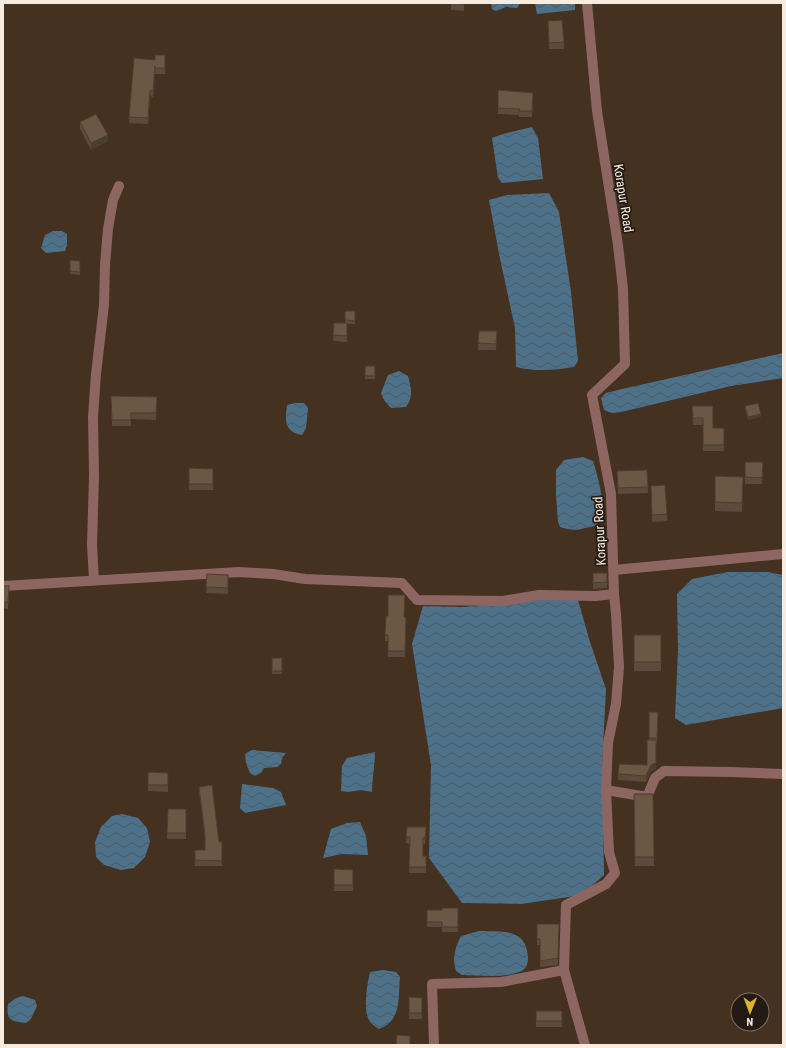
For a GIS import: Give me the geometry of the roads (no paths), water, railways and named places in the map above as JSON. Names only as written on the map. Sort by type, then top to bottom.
[{"type":"street","name":"Korapur Road","points":[[585,1045],[564,970],[566,906],[606,884],[615,873],[609,852],[606,790],[608,743],[616,704],[619,667],[614,594],[611,494],[592,395],[625,364],[623,289],[618,245],[597,111],[586,3]]},
{"type":"street","points":[[94,580],[92,545],[94,475],[93,416],[104,305],[108,229],[113,200],[119,186]]},
{"type":"street","points":[[614,570],[783,554]]},
{"type":"street","points":[[3,586],[239,572],[273,574],[305,579],[402,583],[417,600],[503,601],[539,594],[596,596],[614,594]]},
{"type":"street","points":[[606,790],[647,797],[655,778],[664,771],[783,774]]},
{"type":"street","points":[[434,1045],[432,984],[501,982],[564,970]]},
{"type":"water","points":[[491,3],[520,4],[517,8],[506,7],[496,11],[492,9]]},
{"type":"water","points":[[535,3],[575,3],[575,10],[537,14]]},
{"type":"water","points":[[532,127],[538,138],[543,179],[502,183],[498,178],[492,138]]},
{"type":"water","points":[[549,193],[559,212],[571,292],[578,361],[574,367],[552,370],[531,370],[516,367],[515,328],[489,200],[507,195]]},
{"type":"water","points":[[53,231],[62,231],[67,234],[67,245],[65,251],[46,253],[41,248],[45,235]]},
{"type":"water","points":[[783,353],[783,378],[731,386],[621,412],[612,413],[604,410],[601,398],[606,393]]},
{"type":"water","points":[[399,371],[408,376],[411,396],[406,407],[391,408],[384,400],[381,393],[388,375]]},
{"type":"water","points":[[304,403],[308,408],[306,428],[302,435],[292,431],[286,420],[287,405]]},
{"type":"water","points":[[583,457],[593,461],[597,474],[602,501],[601,516],[598,524],[593,526],[576,530],[563,528],[560,527],[558,522],[556,470],[564,460]]},
{"type":"water","points":[[728,572],[768,572],[783,575],[783,708],[686,725],[675,718],[678,650],[677,594],[692,579]]},
{"type":"water","points":[[540,599],[578,600],[606,689],[602,767],[604,875],[582,895],[521,904],[462,903],[429,858],[431,765],[412,644],[423,606],[464,607]]},
{"type":"water","points":[[252,750],[286,753],[282,758],[281,764],[277,767],[264,768],[261,773],[255,776],[250,773],[246,763],[245,754]]},
{"type":"water","points":[[375,752],[372,792],[361,790],[348,792],[341,791],[342,766],[347,758]]},
{"type":"water","points":[[242,784],[273,788],[281,792],[286,805],[245,813],[240,808]]},
{"type":"water","points":[[122,814],[138,818],[147,828],[150,842],[145,857],[134,868],[121,870],[104,865],[96,857],[95,842],[101,827],[112,816]]},
{"type":"water","points":[[360,822],[366,836],[368,855],[342,854],[323,858],[331,829],[347,823]]},
{"type":"water","points":[[479,931],[511,933],[523,940],[528,957],[525,968],[516,973],[501,976],[462,975],[456,971],[454,962],[455,953],[461,936]]},
{"type":"water","points":[[383,970],[396,972],[400,977],[399,1001],[392,1020],[379,1029],[369,1020],[366,1010],[366,997],[370,972]]},
{"type":"water","points":[[23,996],[35,1000],[37,1006],[31,1019],[26,1023],[13,1021],[8,1014],[8,1004],[16,998]]}]
